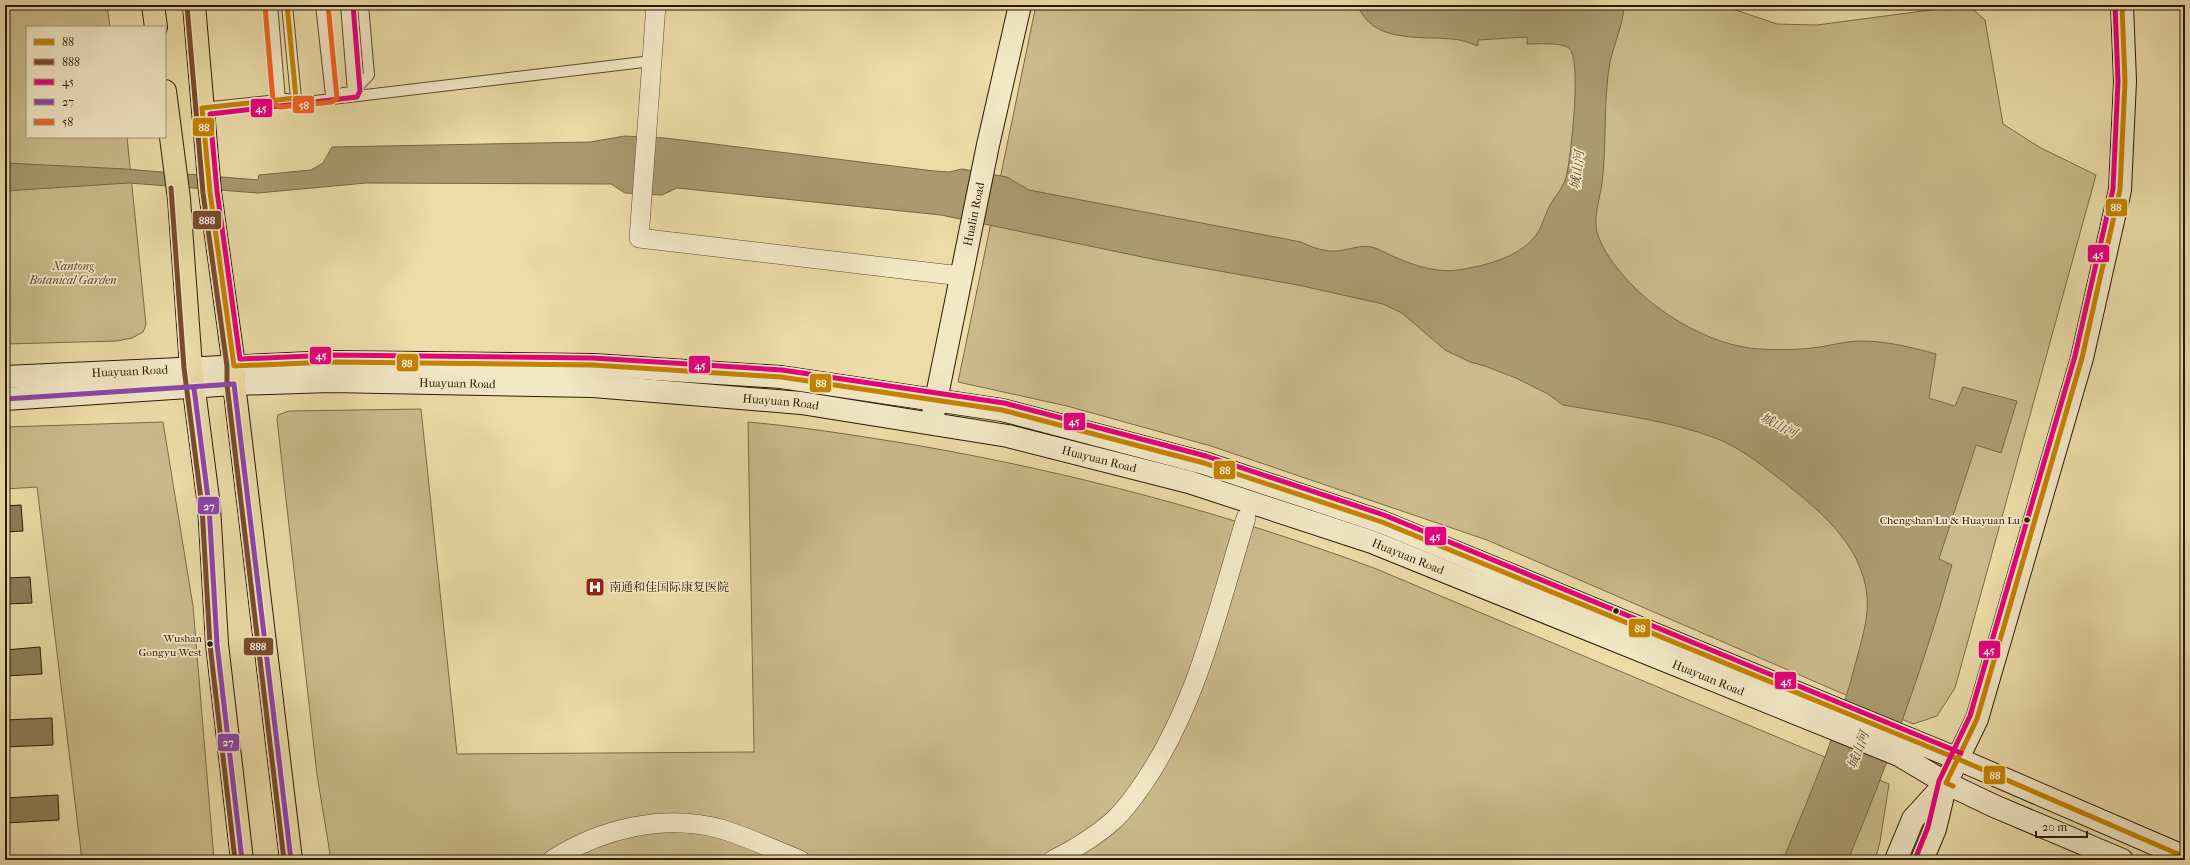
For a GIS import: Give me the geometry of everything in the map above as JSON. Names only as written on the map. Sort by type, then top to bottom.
[{"type":"main road","points":[[153,5],[156,26]]},
{"type":"main road","points":[[194,5],[202,108],[210,182],[292,860]]},
{"type":"main road","name":"Hualin Road","points":[[931,424],[988,145],[1020,5]]},
{"type":"main road","points":[[1922,860],[1935,829],[1946,783],[1977,719],[2082,358],[2120,190],[2125,81],[2122,5]]},
{"type":"main road","points":[[166,98],[176,168],[193,377],[209,506],[217,644],[242,860]]},
{"type":"main road","name":"Huayuan Road","points":[[5,377],[193,377],[234,375],[332,362],[593,365],[781,377],[1002,410],[1204,462],[1382,522],[1835,720]]},
{"type":"main road","name":"Huayuan Road","points":[[234,375],[331,381],[593,386],[801,403],[1008,436],[1188,482],[1372,542],[1902,746],[1958,759],[2185,857]]},
{"type":"main road","name":"Huayuan Road","points":[[5,399],[193,377]]},
{"type":"main road","name":"Huayuan Road","points":[[1902,746],[1946,783],[1994,806],[2122,860]]},
{"type":"main road","points":[[1896,860],[1913,819],[1946,783]]},
{"type":"street","points":[[656,5],[640,238],[961,276]]},
{"type":"street","points":[[1053,860],[1077,847],[1115,819],[1138,792],[1165,750],[1187,705],[1246,518]]},
{"type":"street","points":[[552,860],[583,842],[626,829],[649,824],[684,822],[719,828],[800,860]]},
{"type":"lane","points":[[272,5],[280,100]]},
{"type":"lane","points":[[287,5],[296,98]]},
{"type":"lane","points":[[321,5],[331,94]]},
{"type":"lane","points":[[346,5],[353,92]]},
{"type":"lane","points":[[202,108],[353,92],[369,75],[363,5]]},
{"type":"lane","points":[[280,100],[290,104],[652,62]]},
{"type":"green space","name":"Nantong Botanical Garden","points":[[5,5],[107,5],[110,26],[26,26],[26,138],[127,138],[146,325],[143,332],[132,338],[117,341],[5,344]]},
{"type":"green space","points":[[1036,5],[1721,5],[1777,24],[1817,25],[1968,5],[1985,20],[2003,124],[2039,147],[2096,175],[1955,688],[1937,716],[1913,724],[1487,540],[1211,446],[1067,406],[958,382]]},
{"type":"green space","points":[[421,409],[457,754],[754,752],[748,422],[811,429],[915,445],[1090,481],[1262,529],[1374,568],[1889,784],[1880,842],[1875,860],[331,860],[317,775],[277,419],[278,415],[289,411]]},
{"type":"green space","points":[[163,422],[193,606],[214,860],[82,860],[37,487],[5,489],[5,427]]},
{"type":"water","name":"城山河","points":[[1358,5],[1624,5],[1624,12],[1610,62],[1608,77],[1602,183],[1597,208],[1596,226],[1601,242],[1613,263],[1638,291],[1679,322],[1704,335],[1731,344],[1758,349],[1782,350],[1812,348],[1855,341],[1870,341],[1898,345],[1936,354],[1929,398],[1955,406],[1963,387],[2017,401],[2001,453],[1976,445],[1939,559],[1952,565],[1930,640],[1877,787],[1848,860],[1760,860],[1761,856],[1785,855],[1835,731],[1864,632],[1867,596],[1863,577],[1856,559],[1846,542],[1834,527],[1821,513],[1776,476],[1748,456],[1718,439],[1699,432],[1661,422],[1563,405],[1548,394],[1516,378],[1470,362],[1445,350],[1402,313],[1383,304],[1298,285],[1152,259],[941,215],[677,188],[662,195],[625,193],[611,184],[366,183],[258,193],[129,183],[5,191],[5,163],[126,169],[258,180],[259,175],[311,170],[323,163],[332,147],[590,142],[625,136],[665,138],[934,171],[949,172],[962,169],[1007,177],[1029,190],[1301,242],[1323,250],[1336,251],[1358,247],[1372,247],[1394,257],[1430,269],[1447,271],[1473,267],[1510,256],[1518,251],[1532,240],[1538,232],[1550,205],[1566,178],[1573,128],[1575,87],[1573,56],[1569,48],[1555,44],[1527,44],[1527,37],[1478,40],[1478,46],[1454,39],[1397,35],[1385,32],[1374,26],[1364,17]]},
{"type":"building","points":[[21,505],[23,531],[5,532],[5,506]]},
{"type":"building","points":[[30,577],[32,603],[5,604],[5,578]]},
{"type":"building","points":[[40,647],[42,674],[5,676],[5,650]]},
{"type":"building","points":[[52,718],[53,745],[5,747],[5,720]]},
{"type":"building","points":[[58,795],[59,820],[5,823],[5,798]]},
{"type":"transit line","name":"88","points":[[287,5],[296,98],[202,108],[210,192],[234,366],[332,362],[593,365],[781,377],[1002,410],[1204,463],[1382,522],[1958,759],[2185,857]]},
{"type":"transit line","name":"58","points":[[265,6],[273,101],[280,107],[332,102],[337,98],[328,5]]},
{"type":"transit line","name":"45","points":[[353,5],[360,91],[357,97],[210,114],[217,191],[240,359],[332,355],[593,358],[782,370],[1004,403],[1206,456],[1384,515],[1961,753]]},
{"type":"transit line","name":"45","points":[[1916,857],[1928,827],[1939,781],[1970,716],[2075,356],[2113,189],[2118,81],[2115,5]]},
{"type":"transit line","name":"88","points":[[1953,786],[1946,783],[1977,719],[2082,358],[2120,190],[2125,81],[2122,5]]},
{"type":"transit line","name":"888","points":[[187,6],[203,193],[227,366],[227,385],[284,860]]},
{"type":"transit line","name":"888","points":[[171,188],[184,368],[202,507],[210,645],[235,860]]},
{"type":"transit line","name":"27","points":[[5,399],[234,384],[291,860]]},
{"type":"transit line","name":"27","points":[[194,388],[209,506],[217,644],[242,860]]},
{"type":"place","name":"Chengshan Lu & Huayuan Lu","points":[[2027,520]]},
{"type":"place","name":"南通和佳国际康复医院","points":[[595,587]]},
{"type":"place","name":"Wushan Gongyu West","points":[[210,644]]}]
